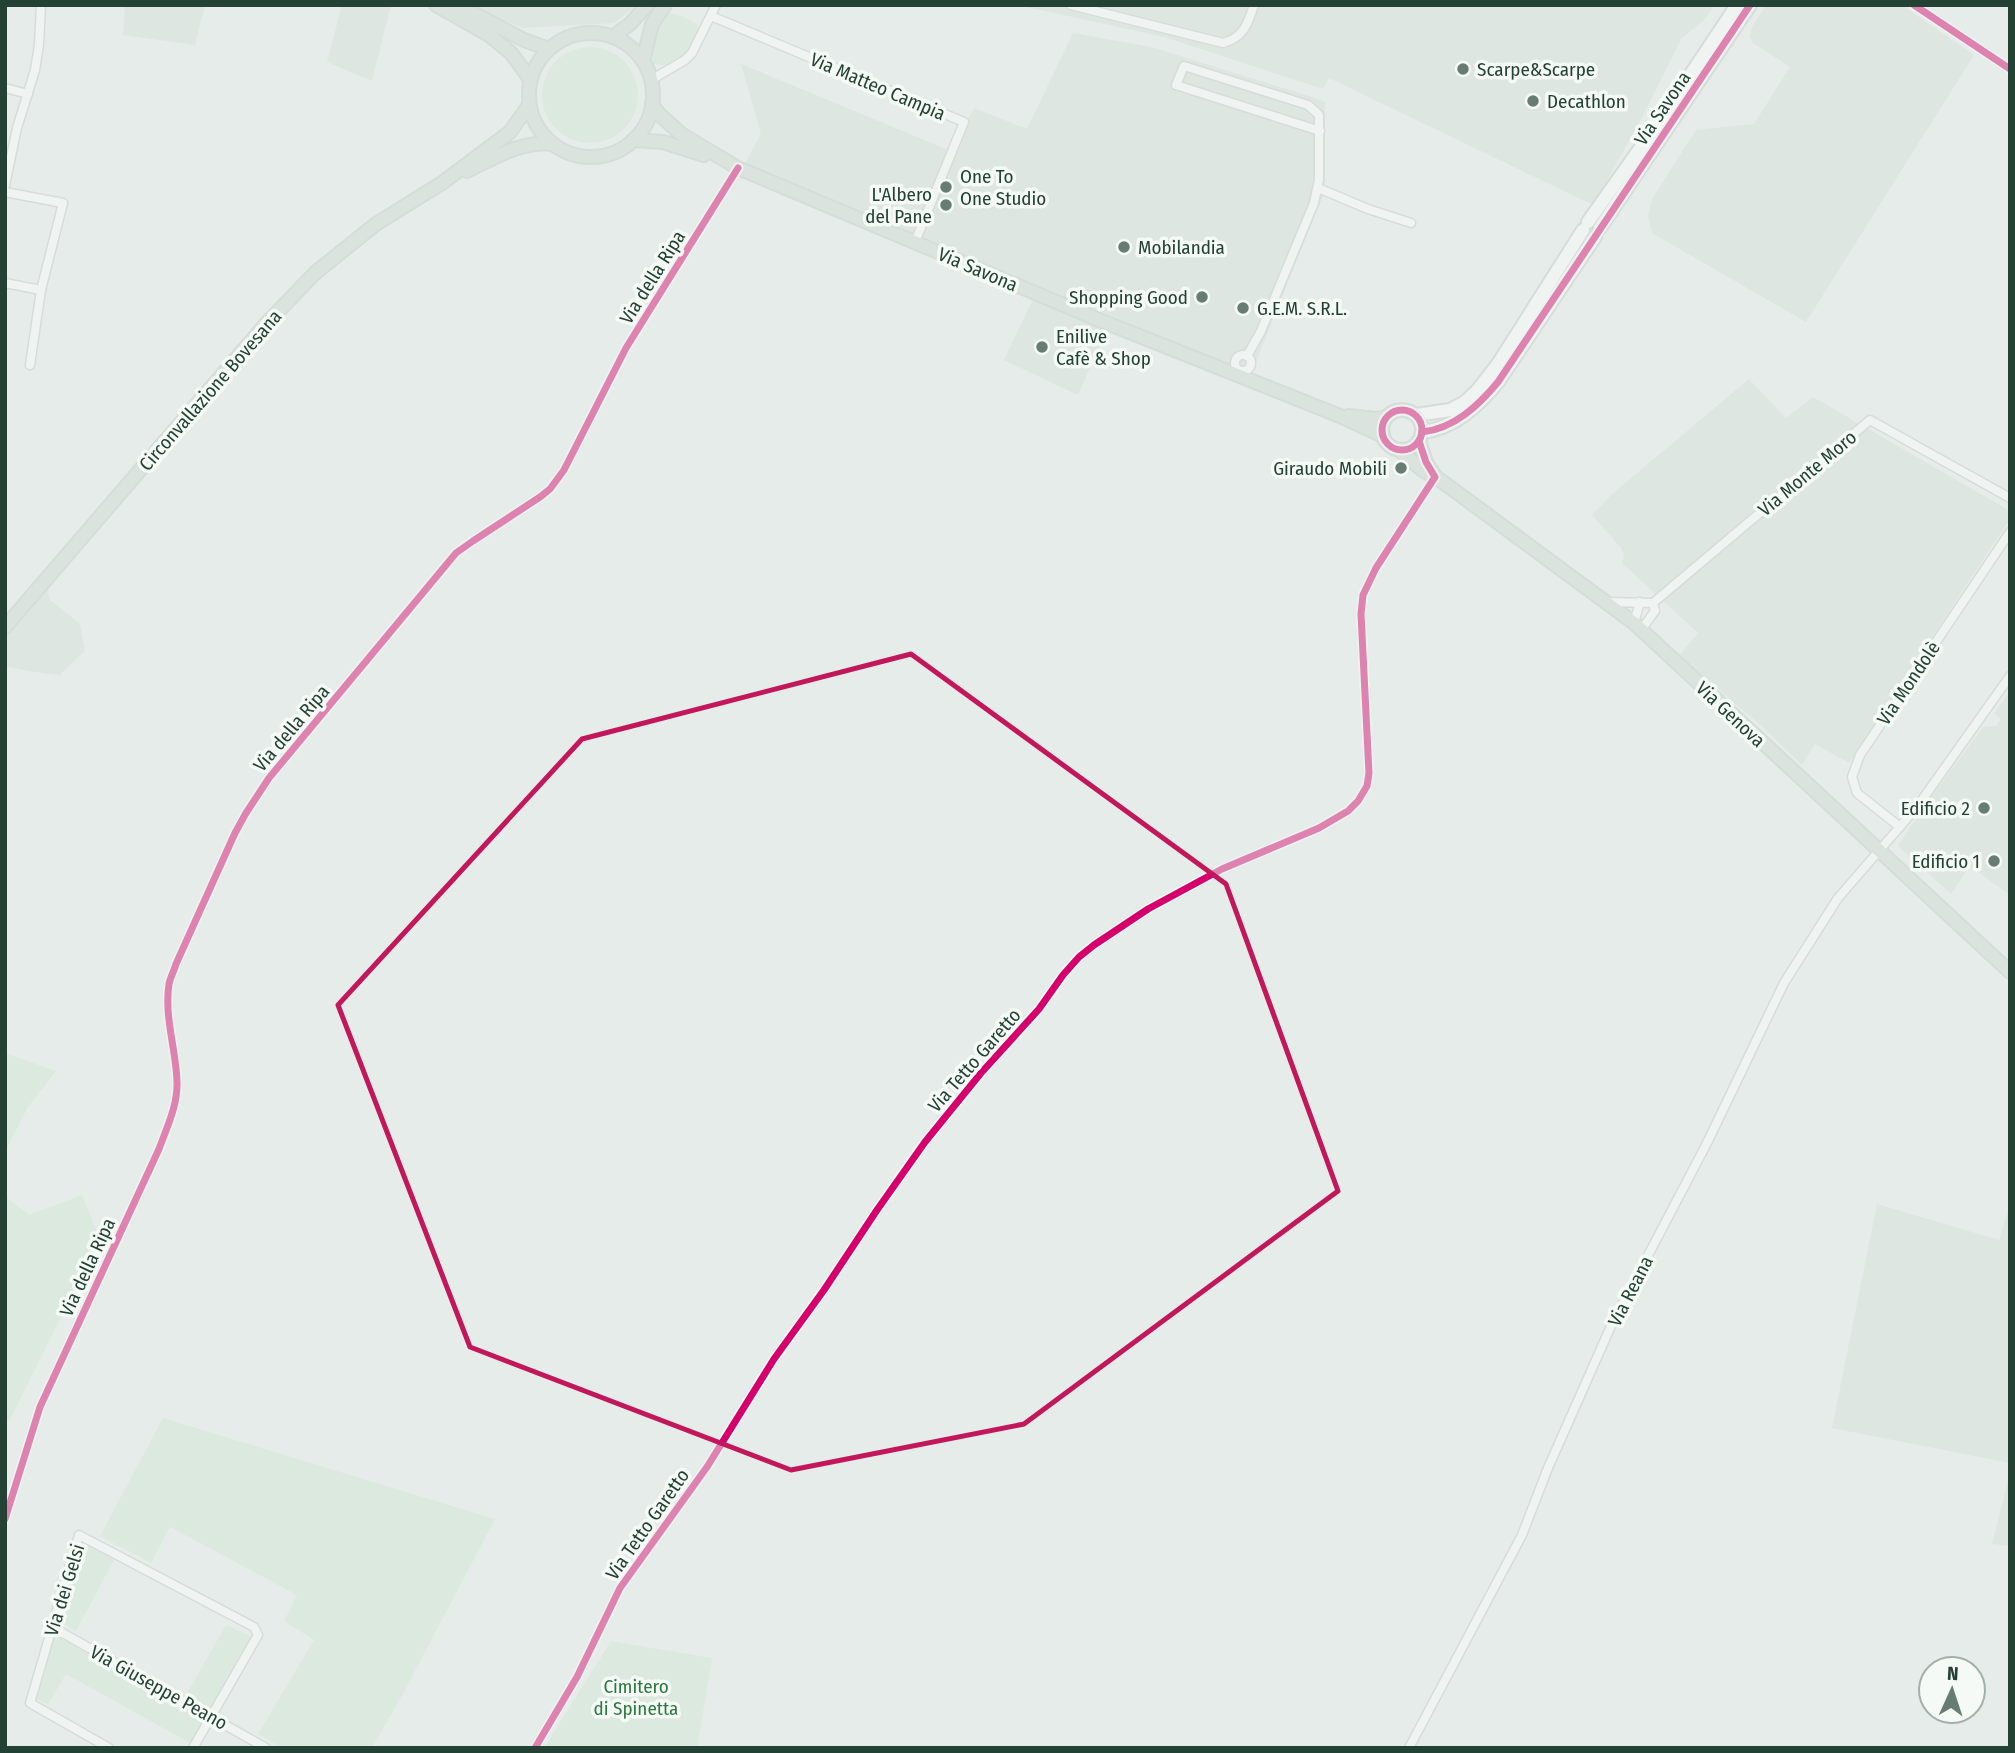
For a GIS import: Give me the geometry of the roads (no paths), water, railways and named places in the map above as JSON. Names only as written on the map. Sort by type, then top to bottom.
[{"type":"main road","points":[[438,5],[471,12],[524,40],[549,49]]},
{"type":"main road","points":[[438,5],[489,35],[511,53],[530,79]]},
{"type":"main road","points":[[613,37],[630,24],[647,5]]},
{"type":"main road","points":[[643,61],[652,24],[664,5]]},
{"type":"main road","points":[[579,33],[597,33],[613,37],[630,46],[643,61],[651,80],[652,104],[649,117],[633,140],[613,152],[598,156],[574,154],[552,144],[538,127],[529,105],[530,79],[534,68],[549,49],[563,39],[579,33]]},
{"type":"main road","name":"Via Savona","points":[[652,104],[681,134],[738,168],[1238,373],[1383,436]]},
{"type":"main road","name":"Circonvallazione Bovesana","points":[[5,627],[265,325],[315,273],[376,224],[442,183],[510,132],[529,105]]},
{"type":"main road","name":"Via Savona","points":[[633,140],[663,142],[721,160]]},
{"type":"main road","name":"Circonvallazione Bovesana","points":[[442,183],[510,150],[537,142],[552,144]]},
{"type":"main road","points":[[1404,409],[1416,415],[1420,420],[1420,436],[1410,448],[1399,450],[1389,445],[1381,430],[1386,417],[1404,409]]},
{"type":"main road","name":"Via Savona","points":[[1340,416],[1376,419],[1386,417]]},
{"type":"main road","name":"Via Genova","points":[[1420,436],[1426,462],[1436,477]]},
{"type":"main road","name":"Via Genova","points":[[1399,450],[1421,469],[1436,477],[1638,626],[2010,972]]},
{"type":"street","points":[[5,185],[17,128],[36,63],[41,5]]},
{"type":"street","points":[[651,80],[692,53],[716,5]]},
{"type":"street","points":[[1071,5],[1223,43],[1233,41],[1245,30],[1254,5]]},
{"type":"street","name":"Via Savona","points":[[1420,436],[1455,421],[1482,402],[1498,382],[1591,229],[1737,5]]},
{"type":"street","name":"Via Savona","points":[[1416,415],[1450,410],[1477,391],[1749,5]]},
{"type":"street","points":[[1914,5],[2010,69]]},
{"type":"street","name":"Via Matteo Campia","points":[[711,16],[964,122],[915,242]]},
{"type":"street","points":[[1238,373],[1250,366],[1247,356],[1261,331],[1314,203],[1318,188],[1320,131],[1319,115],[1308,105],[1184,66],[1176,85],[1320,131]]},
{"type":"street","points":[[5,88],[28,94]]},
{"type":"street","name":"Via della Ripa","points":[[5,1519],[40,1407],[159,1149],[171,1116],[177,1082],[168,1010],[169,983],[246,813],[269,778],[456,554],[540,497],[564,470],[626,348],[738,168]]},
{"type":"street","points":[[1318,188],[1368,209],[1412,223]]},
{"type":"street","points":[[5,192],[63,203],[41,290],[30,365]]},
{"type":"street","points":[[5,283],[41,290]]},
{"type":"street","name":"Via Monte Moro","points":[[1638,626],[1655,611],[1653,603],[1870,420],[2010,498]]},
{"type":"street","name":"Via Tetto Garetto","points":[[535,1748],[577,1677],[620,1588],[706,1467],[774,1359],[925,1142],[981,1073],[1039,1009],[1063,975],[1094,945],[1148,909],[1222,869],[1319,828],[1358,802],[1367,786],[1369,773],[1361,614],[1363,595],[1376,568],[1436,477]]},
{"type":"street","name":"Via Mondolè","points":[[1900,827],[1857,793],[1852,777],[1860,755],[2010,532]]},
{"type":"street","points":[[1606,602],[1653,603]]},
{"type":"street","points":[[1638,626],[1640,602]]},
{"type":"street","name":"Via Reana","points":[[1409,1748],[1522,1535],[1548,1468],[1611,1326],[1707,1143],[1784,983],[1838,898],[1917,807],[2010,676]]},
{"type":"street","name":"Via dei Gelsi","points":[[109,1748],[30,1703],[79,1535],[254,1627],[258,1635],[212,1716]]},
{"type":"street","name":"Via Giuseppe Peano","points":[[52,1627],[266,1748]]},
{"type":"street","points":[[194,1748],[212,1716]]},
{"type":"place","name":"Scarpe&Scarpe","points":[[1463,69]]},
{"type":"place","name":"Decathlon","points":[[1533,101]]},
{"type":"place","name":"One To One Studio","points":[[946,187]]},
{"type":"place","name":"L'Albero del Pane","points":[[946,205]]},
{"type":"place","name":"Mobilandia","points":[[1124,247]]},
{"type":"place","name":"Shopping Good","points":[[1202,297]]},
{"type":"place","name":"G.E.M. S.R.L.","points":[[1243,308]]},
{"type":"place","name":"Enilive Cafè & Shop","points":[[1042,347]]},
{"type":"place","name":"Giraudo Mobili","points":[[1401,468]]},
{"type":"place","name":"Edificio 2","points":[[1984,808]]},
{"type":"place","name":"Edificio 1","points":[[1994,861]]},
{"type":"park label","name":"Cimitero di Spinetta","points":[[636,1697]]}]
